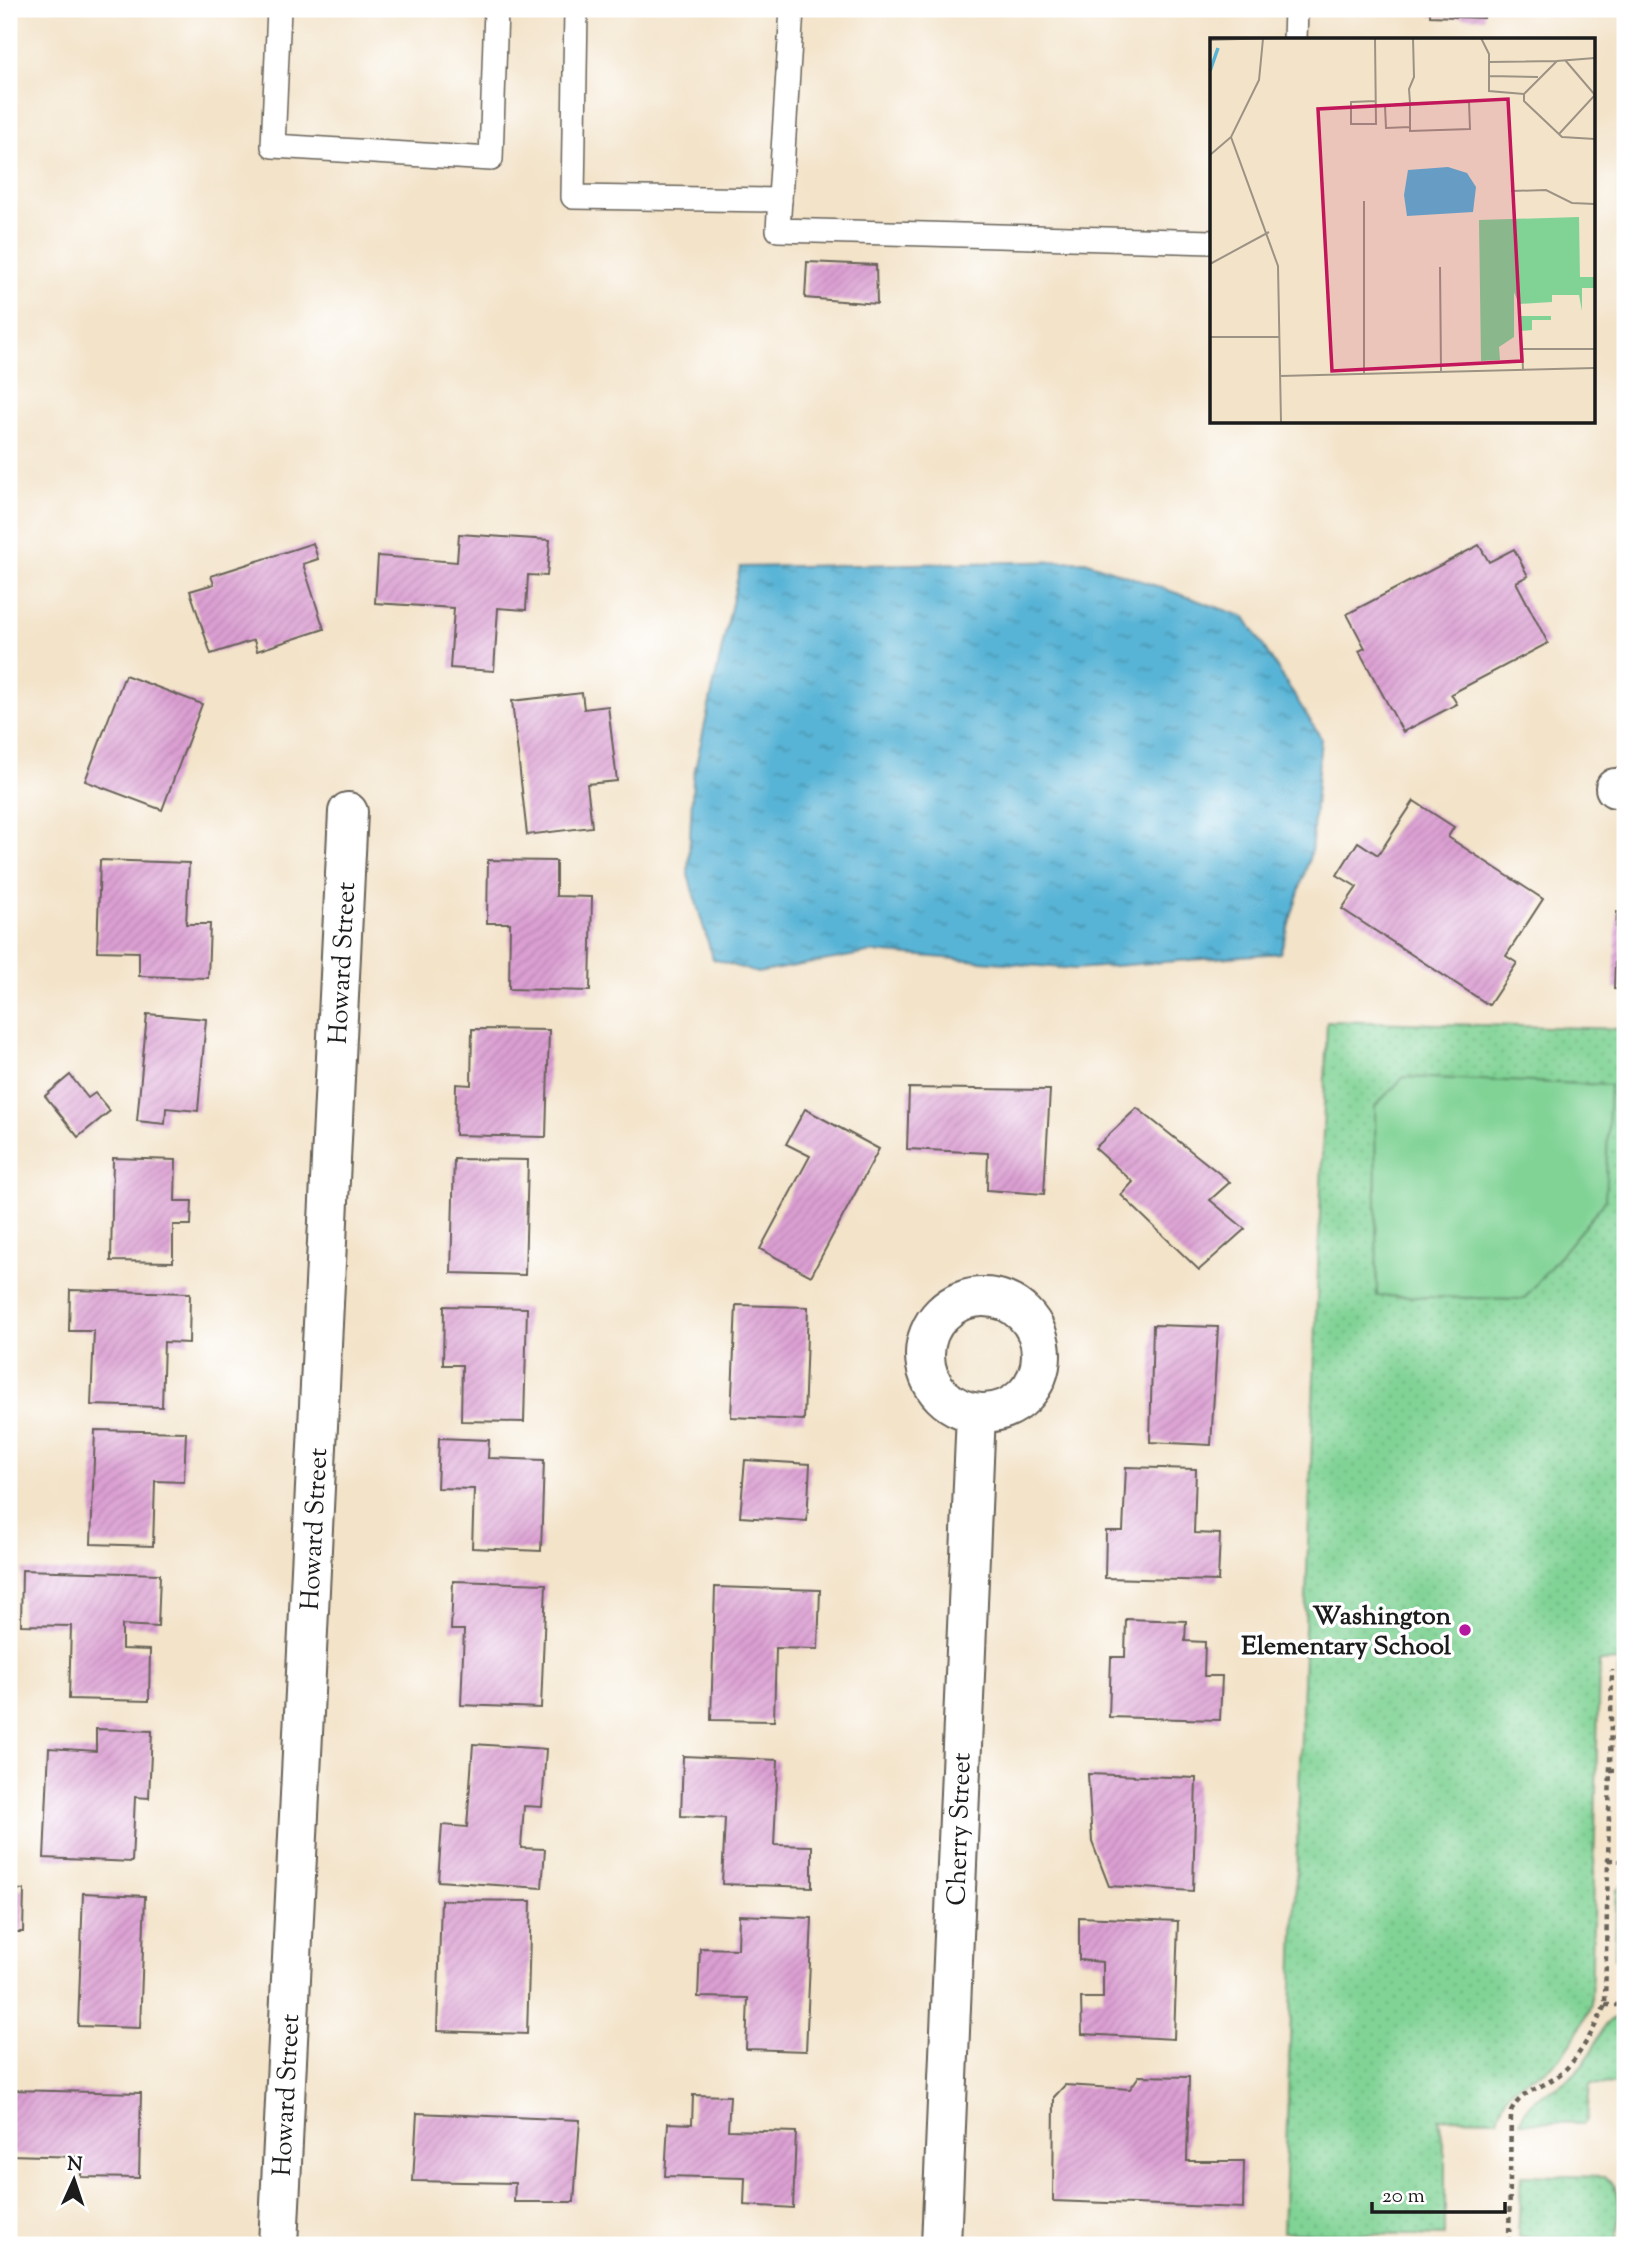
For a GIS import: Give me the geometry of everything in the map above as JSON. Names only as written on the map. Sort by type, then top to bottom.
[{"type":"street","name":"Howard Street","points":[[278,2245],[348,812]]},
{"type":"street","name":"Cherry Street","points":[[941,2245],[976,1413]]},
{"type":"lane","points":[[279,9],[273,146],[491,159],[496,9]]},
{"type":"lane","points":[[576,9],[573,197],[780,200]]},
{"type":"lane","points":[[792,9],[778,230],[1210,242]]},
{"type":"lane","points":[[1295,38],[1296,9]]},
{"type":"path","points":[[1509,2242],[1511,2112],[1517,2099],[1559,2075],[1575,2057],[1605,2005],[1612,1670]]},
{"type":"path","points":[[1610,1770],[1625,1770]]},
{"type":"path","points":[[1608,1860],[1625,1861]]},
{"type":"path","points":[[1605,2005],[1625,2005]]},
{"type":"green space","name":"Washington Elementary School","points":[[1327,1021],[1625,1029],[1625,1749],[1619,1742],[1619,1661],[1599,1662],[1591,2005],[1571,2044],[1553,2064],[1512,2089],[1506,2096],[1498,2119],[1439,2118],[1445,2157],[1445,2236],[1283,2232]]},
{"type":"green space","points":[[1404,1077],[1610,1085],[1605,1201],[1524,1299],[1377,1296],[1375,1106]]},
{"type":"green space","points":[[1625,1882],[1625,1991],[1619,1983],[1618,1959],[1615,1958],[1617,1890]]},
{"type":"green space","points":[[1625,2015],[1625,2085],[1590,2084],[1587,2119],[1584,2123],[1520,2122],[1534,2100],[1560,2085],[1582,2065],[1607,2024]]},
{"type":"green space","points":[[1521,2175],[1604,2177],[1616,2189],[1618,2197],[1616,2241],[1518,2237]]},
{"type":"water","points":[[1085,561],[1245,617],[1321,738],[1311,852],[1280,953],[1075,969],[873,952],[757,973],[713,959],[688,875],[693,778],[740,567]]},
{"type":"building","points":[[1430,9],[1485,9],[1484,18],[1430,16]]},
{"type":"building","points":[[807,262],[876,265],[877,304],[805,298]]},
{"type":"building","points":[[459,534],[550,540],[547,576],[528,575],[526,610],[498,608],[494,671],[450,668],[454,608],[375,603],[378,556],[457,562]]},
{"type":"building","points":[[313,543],[318,559],[303,564],[324,629],[257,651],[254,640],[211,654],[190,591],[214,584],[211,576]]},
{"type":"building","points":[[1479,545],[1489,562],[1514,549],[1528,576],[1516,582],[1548,643],[1451,694],[1457,704],[1403,732],[1359,651],[1365,648],[1347,614]]},
{"type":"building","points":[[125,675],[202,704],[162,810],[85,781]]},
{"type":"building","points":[[582,693],[584,709],[608,706],[617,781],[587,784],[592,827],[527,835],[512,701]]},
{"type":"building","points":[[1414,801],[1454,827],[1448,837],[1543,899],[1506,956],[1517,963],[1489,1005],[1342,909],[1357,887],[1337,875],[1358,842],[1378,855]]},
{"type":"building","points":[[100,860],[189,863],[186,924],[210,924],[208,978],[139,976],[139,952],[97,951]]},
{"type":"building","points":[[488,860],[556,861],[556,896],[592,897],[590,991],[509,989],[510,923],[487,923]]},
{"type":"building","points":[[1617,912],[1625,912],[1625,990],[1614,989]]},
{"type":"building","points":[[147,1014],[206,1019],[198,1111],[166,1108],[165,1124],[137,1121]]},
{"type":"building","points":[[472,1029],[549,1030],[546,1137],[455,1135],[456,1084],[471,1085]]},
{"type":"building","points":[[70,1075],[88,1098],[95,1093],[110,1111],[78,1137],[45,1096]]},
{"type":"building","points":[[909,1088],[1050,1090],[1044,1194],[987,1190],[988,1153],[907,1149]]},
{"type":"building","points":[[1137,1108],[1230,1182],[1210,1200],[1245,1229],[1199,1270],[1121,1195],[1133,1182],[1095,1148]]},
{"type":"building","points":[[805,1109],[879,1149],[811,1276],[760,1249],[810,1156],[786,1144]]},
{"type":"building","points":[[113,1158],[176,1160],[175,1201],[192,1201],[191,1225],[173,1225],[173,1262],[111,1261]]},
{"type":"building","points":[[454,1159],[528,1160],[525,1275],[451,1273]]},
{"type":"building","points":[[70,1290],[190,1293],[189,1343],[164,1342],[162,1407],[91,1405],[94,1331],[69,1331]]},
{"type":"building","points":[[736,1305],[808,1307],[804,1420],[731,1417]]},
{"type":"building","points":[[444,1306],[527,1308],[524,1422],[461,1421],[462,1365],[443,1365]]},
{"type":"building","points":[[1153,1325],[1218,1327],[1211,1445],[1150,1442]]},
{"type":"building","points":[[95,1430],[186,1432],[184,1482],[155,1481],[153,1546],[91,1544]]},
{"type":"building","points":[[439,1438],[489,1440],[488,1458],[544,1460],[541,1551],[472,1548],[474,1489],[437,1488]]},
{"type":"building","points":[[745,1460],[810,1464],[807,1521],[740,1517]]},
{"type":"building","points":[[1126,1467],[1196,1469],[1194,1533],[1220,1534],[1218,1581],[1105,1578],[1106,1531],[1123,1531]]},
{"type":"building","points":[[22,1570],[160,1574],[158,1627],[122,1625],[122,1649],[150,1650],[149,1701],[69,1699],[71,1626],[21,1625]]},
{"type":"building","points":[[453,1581],[546,1584],[541,1708],[461,1705],[464,1630],[451,1630]]},
{"type":"building","points":[[715,1587],[820,1590],[818,1649],[776,1648],[774,1721],[711,1720]]},
{"type":"building","points":[[1126,1619],[1186,1621],[1185,1641],[1205,1642],[1204,1676],[1222,1676],[1220,1720],[1109,1717],[1111,1657],[1125,1657]]},
{"type":"building","points":[[96,1729],[152,1731],[149,1798],[135,1797],[132,1862],[44,1858],[49,1748],[96,1751]]},
{"type":"building","points":[[473,1744],[546,1749],[542,1807],[524,1806],[521,1848],[545,1849],[542,1888],[438,1881],[442,1825],[467,1827]]},
{"type":"building","points":[[683,1756],[778,1760],[774,1845],[812,1846],[812,1887],[722,1884],[725,1818],[681,1816]]},
{"type":"building","points":[[1088,1774],[1196,1778],[1193,1891],[1109,1886],[1092,1842]]},
{"type":"building","points":[[9,1889],[24,1890],[23,1932],[9,1932]]},
{"type":"building","points":[[83,1893],[145,1896],[140,2028],[78,2026]]},
{"type":"building","points":[[441,1900],[531,1901],[527,2034],[437,2031]]},
{"type":"building","points":[[739,1915],[812,1918],[806,2051],[746,2049],[748,1998],[698,1997],[700,1948],[738,1949]]},
{"type":"building","points":[[1079,1917],[1178,1921],[1174,2039],[1082,2034],[1081,1998],[1103,1998],[1103,1962],[1079,1960]]},
{"type":"building","points":[[1139,2076],[1189,2077],[1187,2161],[1244,2161],[1243,2208],[1053,2201],[1054,2097],[1065,2085],[1130,2089]]},
{"type":"building","points":[[9,2090],[141,2093],[139,2178],[81,2177],[81,2157],[9,2155]]},
{"type":"building","points":[[693,2095],[730,2096],[728,2130],[796,2132],[793,2208],[744,2205],[745,2178],[665,2176],[668,2123],[692,2124]]},
{"type":"building","points":[[417,2113],[580,2120],[574,2202],[514,2202],[515,2183],[413,2181]]},
{"type":"place","name":"Washington Elementary School","points":[[1465,1630]]}]
